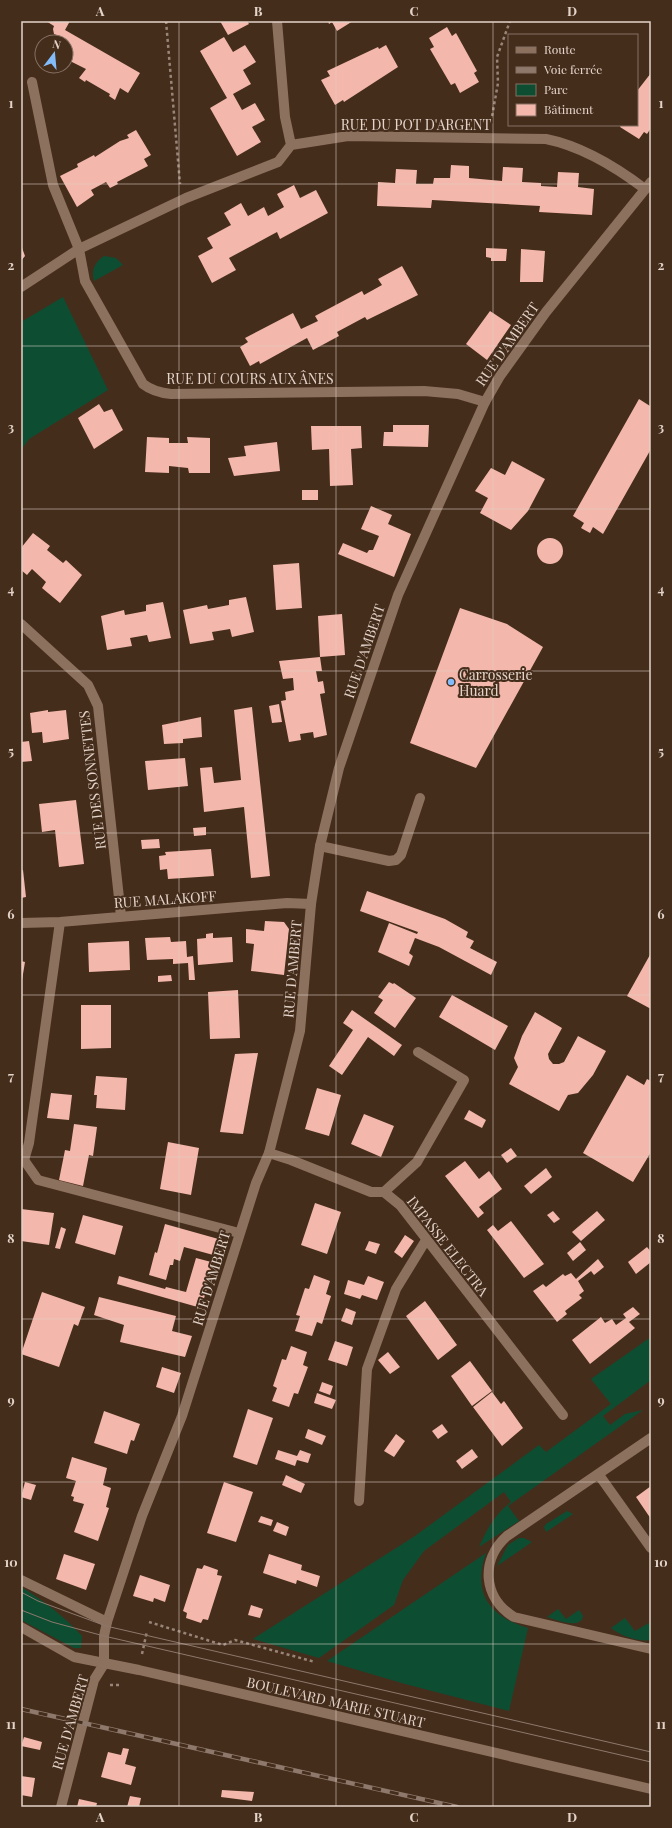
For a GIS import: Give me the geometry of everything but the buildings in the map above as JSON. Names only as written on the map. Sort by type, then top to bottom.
[{"type":"street","points":[[21,287],[79,249],[186,198],[278,162],[292,145],[285,117],[277,21]]},
{"type":"street","name":"RUE DU COURS AUX ÂNES","points":[[32,82],[53,185],[79,249],[85,281],[143,384],[152,390],[171,394],[226,392],[424,391],[458,394],[485,402]]},
{"type":"street","name":"RUE DU POT D'ARGENT","points":[[292,145],[348,136],[546,139],[566,143],[584,150],[648,185]]},
{"type":"street","name":"RUE D'AMBERT","points":[[61,1807],[94,1680],[104,1664],[104,1636],[107,1622],[142,1516],[182,1416],[239,1233],[256,1184],[269,1153],[300,1031],[311,904],[320,846],[349,734],[398,595],[485,402],[500,376],[546,312],[648,185]]},
{"type":"street","name":"RUE DES SONNETTES","points":[[21,624],[88,685],[98,706],[121,916]]},
{"type":"street","points":[[320,846],[389,861],[396,860],[401,855],[420,798]]},
{"type":"street","name":"RUE MALAKOFF","points":[[21,923],[60,922],[288,903],[311,904]]},
{"type":"street","points":[[60,922],[29,1143],[23,1161],[38,1180],[239,1233]]},
{"type":"street","points":[[269,1153],[291,1160],[370,1192],[384,1192],[417,1162],[464,1080],[418,1052]]},
{"type":"street","name":"IMPASSE ELECTRA","points":[[384,1192],[400,1205],[563,1415]]},
{"type":"street","points":[[359,1501],[367,1369],[396,1289],[426,1240]]},
{"type":"street","points":[[651,1438],[501,1542],[490,1566],[489,1585],[496,1602],[514,1617],[651,1649]]},
{"type":"street","points":[[599,1475],[651,1548]]},
{"type":"street","points":[[21,1580],[107,1622]]},
{"type":"street","name":"BOULEVARD MARIE STUART","points":[[22,1630],[74,1657],[139,1670],[651,1790]]},
{"type":"path","points":[[166,21],[180,184],[186,198]]},
{"type":"path","points":[[488,138],[498,83],[497,57],[510,21]]},
{"type":"path","points":[[149,1622],[223,1645],[235,1640],[315,1662]]},
{"type":"path","points":[[141,1658],[147,1631]]},
{"type":"green space","points":[[104,256],[116,258],[123,265],[94,281],[94,267]]},
{"type":"green space","points":[[63,297],[108,390],[29,439],[21,450],[21,322]]},
{"type":"green space","points":[[651,1337],[651,1380],[603,1416],[610,1425],[625,1414],[643,1410],[508,1506],[519,1521],[479,1547],[492,1522],[511,1502],[504,1492],[424,1551],[403,1580],[394,1605],[319,1658],[253,1639],[415,1536],[539,1445],[546,1452],[611,1404],[591,1379]]},
{"type":"green space","points":[[567,1511],[573,1514],[546,1532],[544,1527],[546,1524]]},
{"type":"green space","points":[[519,1538],[524,1538],[532,1542],[497,1566],[508,1545]]},
{"type":"green space","points":[[486,1553],[482,1567],[481,1580],[487,1601],[494,1610],[503,1617],[528,1628],[509,1711],[405,1684],[327,1661]]},
{"type":"green space","points":[[21,1587],[53,1609],[82,1636],[81,1648],[74,1648],[21,1620]]},
{"type":"green space","points":[[558,1609],[566,1619],[579,1610],[583,1616],[581,1620],[573,1623],[562,1622],[547,1617]]},
{"type":"green space","points":[[625,1618],[635,1631],[649,1623],[651,1626],[651,1640],[630,1638],[619,1634],[611,1628]]},
{"type":"tram line","points":[[21,1592],[38,1601],[106,1626],[651,1752]]},
{"type":"tram line","points":[[21,1610],[52,1622],[104,1636],[651,1762]]},
{"type":"railway","points":[[21,1709],[457,1807]]},
{"type":"place","name":"Carrosserie Huard","points":[[451,682]]}]
